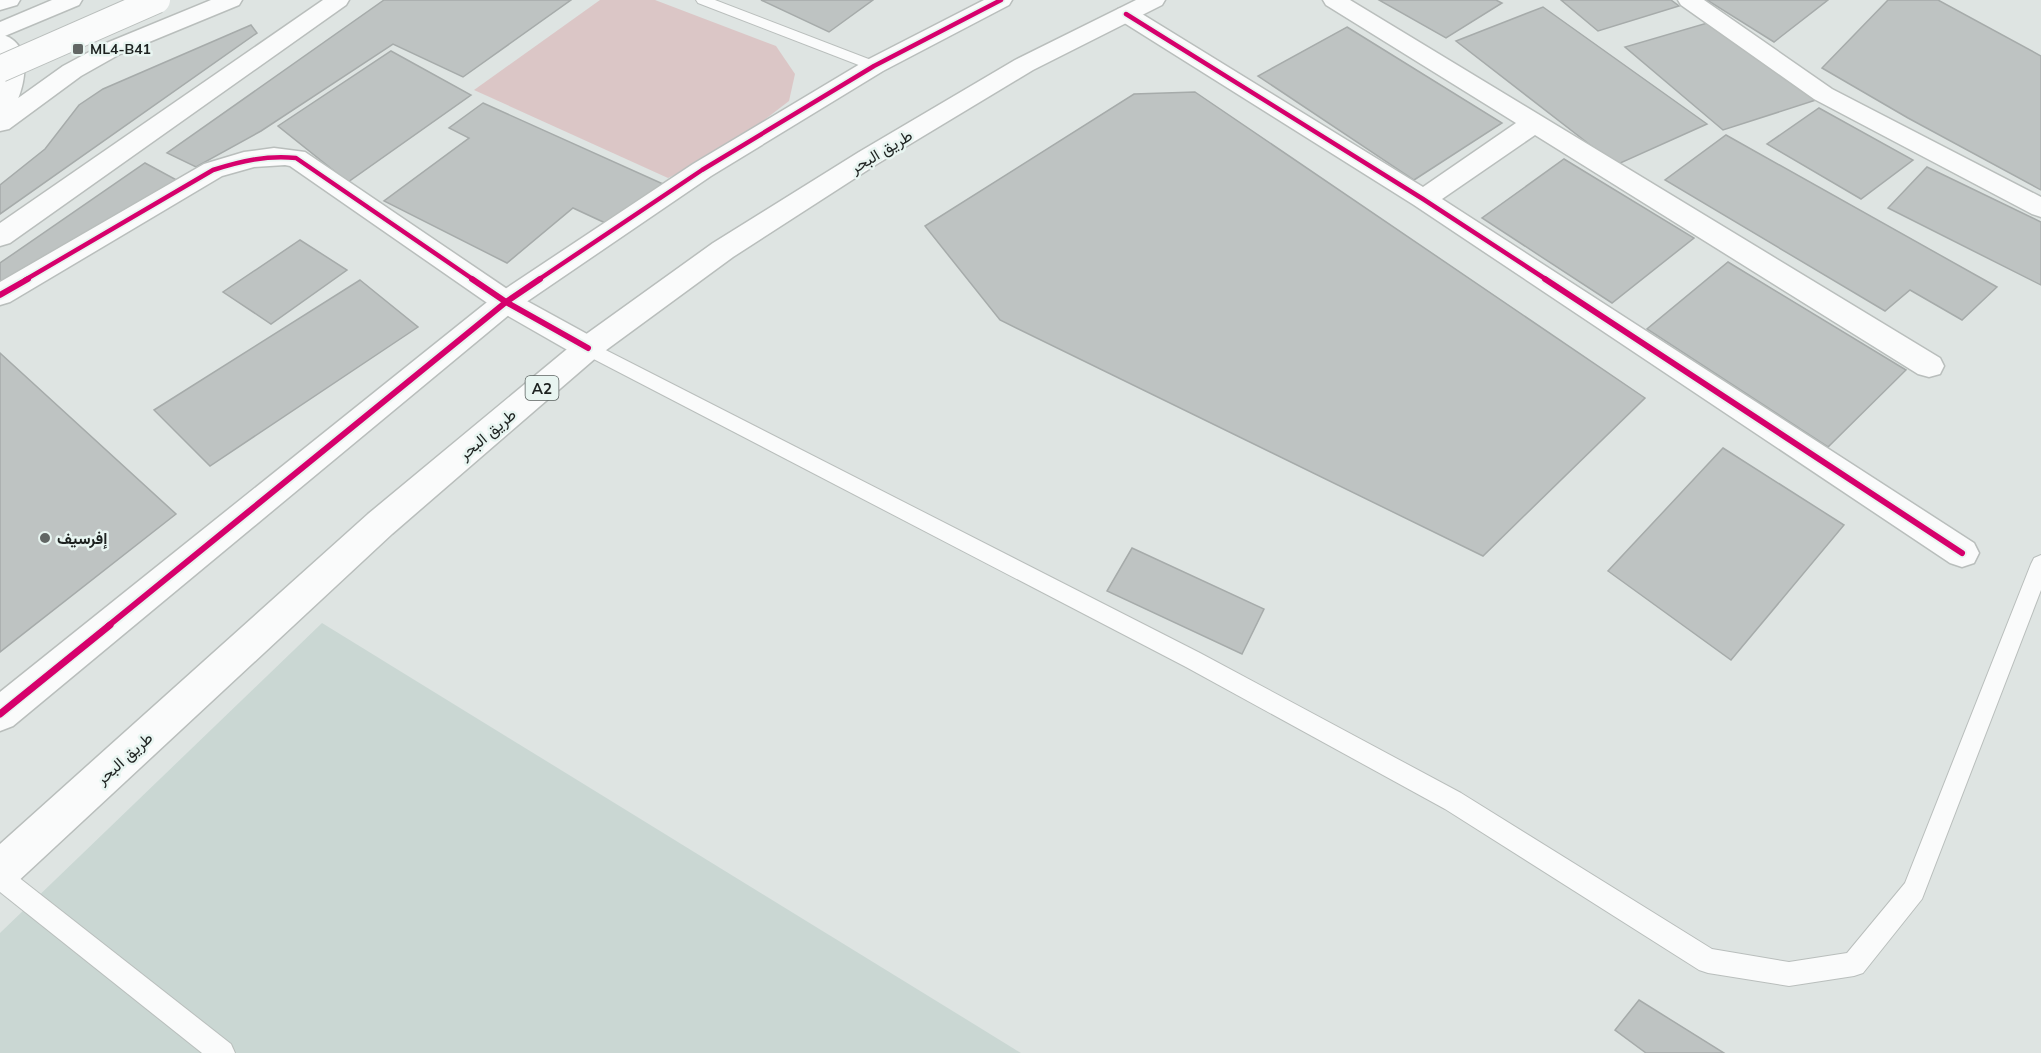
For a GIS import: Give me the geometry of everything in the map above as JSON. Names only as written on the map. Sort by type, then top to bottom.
[{"type":"main road","points":[[0,3],[9,0]]},
{"type":"main road","points":[[0,31],[71,0]]},
{"type":"main road","points":[[0,69],[157,0]]},
{"type":"main road","points":[[0,123],[72,71],[112,49],[231,0]]},
{"type":"main road","points":[[0,236],[338,0]]},
{"type":"main road","points":[[0,714],[506,302],[702,170],[873,66],[1000,0]]},
{"type":"main road","name":"طريق البحر","points":[[0,871],[380,524],[588,348],[723,249],[868,158],[1024,65],[1154,0]]},
{"type":"main road","points":[[1334,0],[1929,366]]},
{"type":"main road","points":[[1689,0],[1823,94],[2041,208]]},
{"type":"main road","points":[[1126,14],[1423,199],[1962,553]]},
{"type":"main road","points":[[0,41],[6,47],[14,68],[10,93],[0,111]]},
{"type":"main road","points":[[1423,199],[1533,124]]},
{"type":"main road","points":[[0,295],[213,170],[245,159],[274,155],[296,158],[506,302],[588,348]]},
{"type":"lane","points":[[703,0],[873,66]]},
{"type":"lane","points":[[588,348],[1193,660],[1453,801],[1708,961],[1789,975],[1854,964],[1914,891],[2041,564]]},
{"type":"lane","points":[[0,877],[222,1053]]},
{"type":"shaded area","points":[[600,0],[655,0],[776,46],[795,74],[789,101],[723,152],[668,178],[474,90]]},
{"type":"shaded area","points":[[322,623],[1021,1053],[0,1053],[0,933]]},
{"type":"building","points":[[384,0],[571,0],[463,77],[393,44],[261,131],[196,167],[167,153]]},
{"type":"building","points":[[761,0],[873,0],[829,32]]},
{"type":"building","points":[[1379,0],[1496,0],[1502,3],[1446,38]]},
{"type":"building","points":[[1561,0],[1671,0],[1679,6],[1598,31]]},
{"type":"building","points":[[1707,0],[1828,0],[1774,42]]},
{"type":"building","points":[[1888,0],[1938,0],[2041,56],[2041,190],[1908,118],[1822,68]]},
{"type":"building","points":[[1543,7],[1707,124],[1616,165],[1456,41]]},
{"type":"building","points":[[1714,21],[1816,100],[1723,130],[1625,47]]},
{"type":"building","points":[[251,25],[257,33],[0,214],[0,185],[45,149],[79,105],[103,89]]},
{"type":"building","points":[[1347,27],[1502,123],[1414,180],[1258,76]]},
{"type":"building","points":[[391,51],[471,95],[348,182],[278,126]]},
{"type":"building","points":[[1195,92],[1645,398],[1483,556],[1000,320],[925,226],[1134,94]]},
{"type":"building","points":[[483,103],[663,184],[614,227],[573,208],[507,263],[384,201],[469,138],[449,128]]},
{"type":"building","points":[[1819,108],[1913,160],[1861,199],[1767,144]]},
{"type":"building","points":[[1726,135],[1997,287],[1962,320],[1910,290],[1885,311],[1665,180]]},
{"type":"building","points":[[1564,159],[1694,238],[1612,303],[1482,218]]},
{"type":"building","points":[[145,163],[184,184],[0,291],[0,263]]},
{"type":"building","points":[[1927,167],[2041,222],[2041,285],[1888,208]]},
{"type":"building","points":[[300,240],[347,270],[271,324],[223,292]]},
{"type":"building","points":[[1728,262],[1906,370],[1828,447],[1647,329]]},
{"type":"building","points":[[360,280],[418,327],[210,466],[154,410]]},
{"type":"building","points":[[0,353],[176,514],[0,652]]},
{"type":"building","points":[[1723,448],[1844,525],[1731,660],[1608,571]]},
{"type":"building","points":[[1132,548],[1264,609],[1242,654],[1107,591]]},
{"type":"building","points":[[1639,1000],[1724,1053],[1646,1053],[1615,1030]]},
{"type":"cycle path","points":[[0,714],[506,302],[702,170],[874,66],[1001,0]]},
{"type":"cycle path","points":[[1126,14],[1423,199],[1962,553]]},
{"type":"cycle path","points":[[0,295],[213,170],[254,159],[285,157],[296,158],[506,302],[588,348]]},
{"type":"place","name":"ML4-B41","points":[[78,49]]},
{"type":"place","name":"إفرسيف","points":[[45,538]]}]
